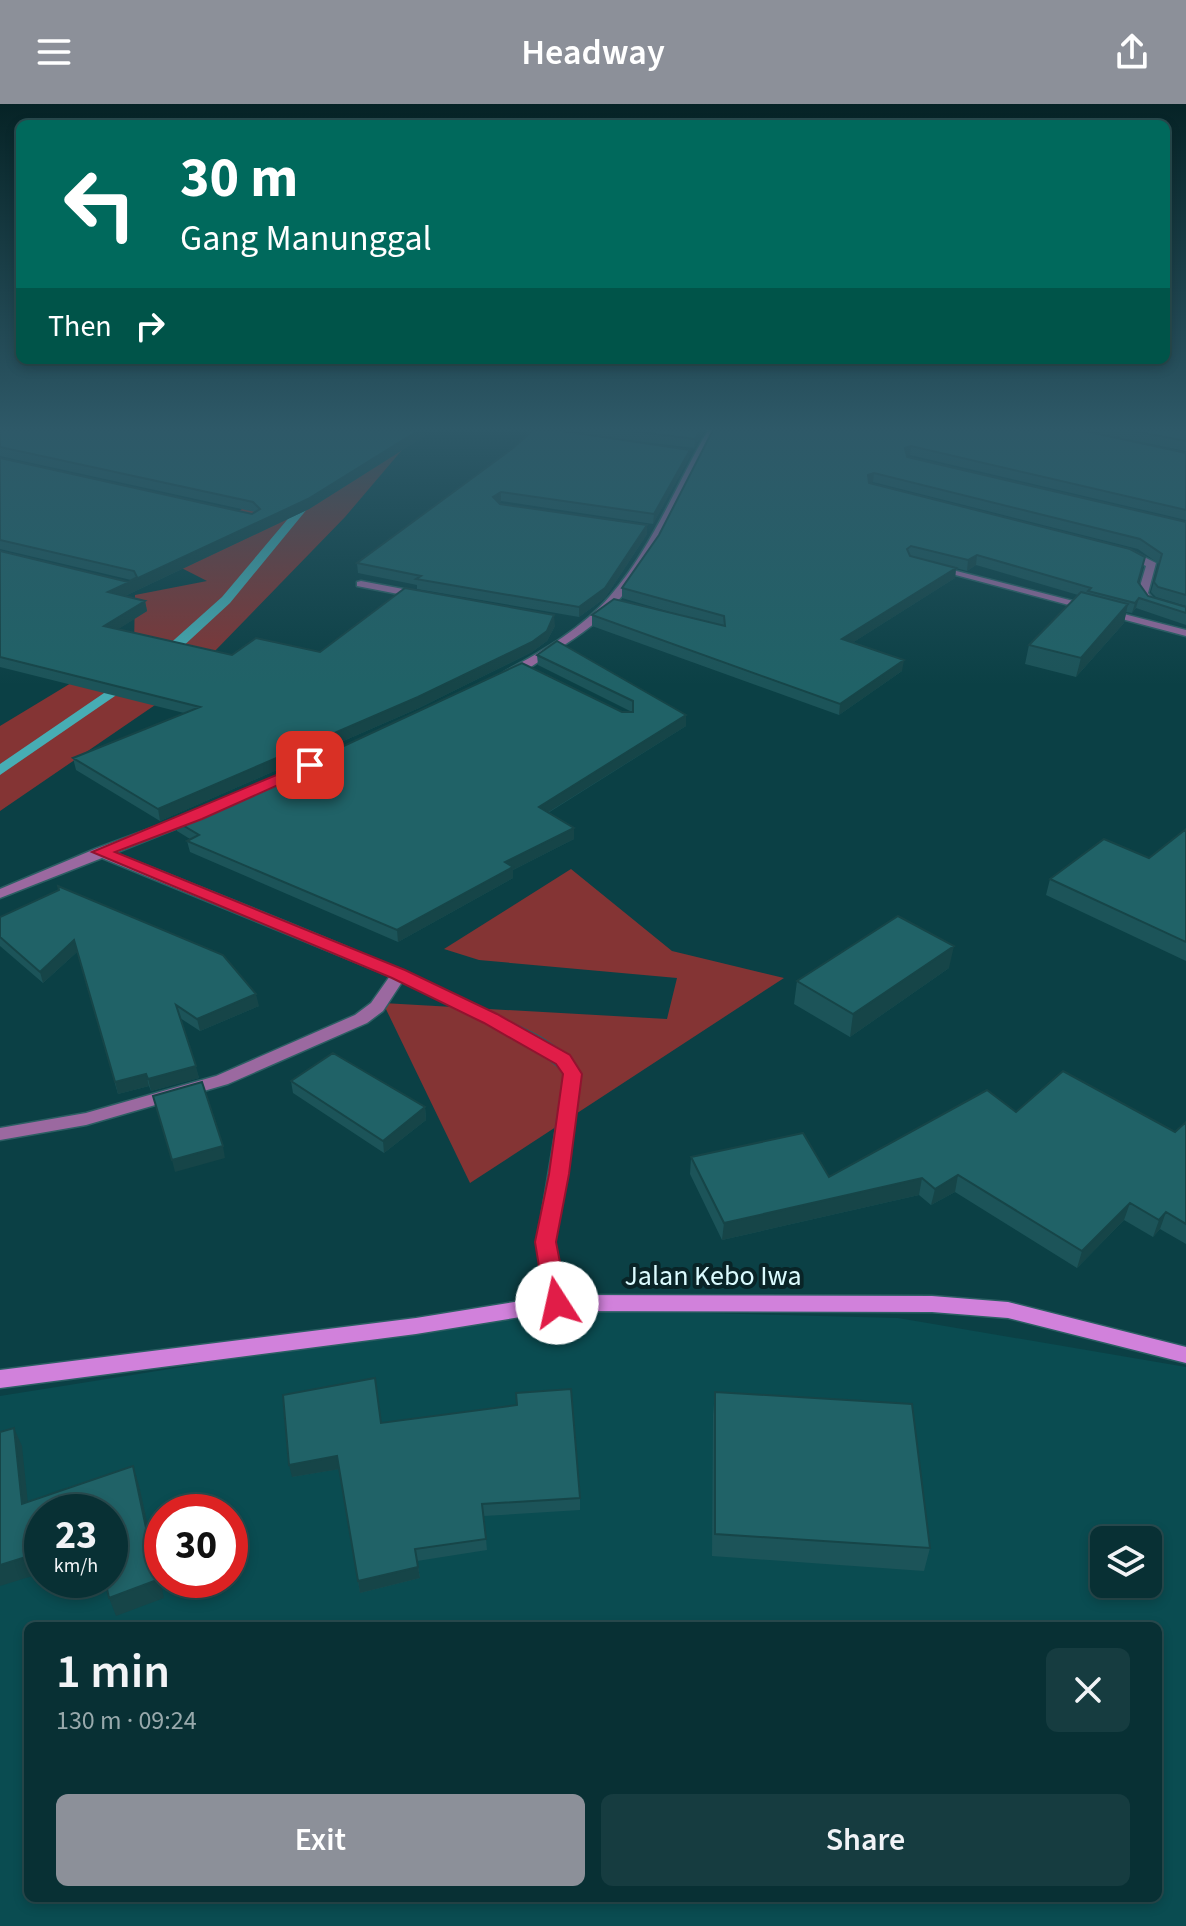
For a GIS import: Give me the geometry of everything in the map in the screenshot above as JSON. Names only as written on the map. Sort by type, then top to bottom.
[{"type":"street","points":[[495,680],[529,669],[611,602],[651,544],[663,515]]},
{"type":"street","points":[[641,528],[656,530]]},
{"type":"street","points":[[1112,548],[1133,554],[1152,565],[1143,593],[1150,602],[1186,612]]},
{"type":"street","points":[[928,565],[1185,632]]},
{"type":"street","points":[[361,584],[430,597]]},
{"type":"street","points":[[611,602],[626,606]]},
{"type":"street","points":[[561,623],[582,624]]},
{"type":"street","points":[[0,894],[211,809]]},
{"type":"street","points":[[100,852],[399,974],[532,1041],[563,1060],[573,1074],[546,1242],[557,1303]]},
{"type":"street","points":[[0,1134],[86,1119],[222,1080],[361,1019],[377,1007],[399,974]]},
{"type":"street","name":"Jalan Kebo Iwa","points":[[0,1379],[416,1326],[557,1303],[932,1304],[1008,1310],[1186,1355]]},
{"type":"shaded area","points":[[232,515],[347,515],[177,690],[0,811],[0,726],[134,645],[135,595],[207,581],[158,556]]},
{"type":"shaded area","points":[[571,869],[672,951],[784,978],[470,1183],[383,1003],[667,1019],[677,978],[479,960],[444,949]]},
{"type":"shaded area","points":[[545,1309],[898,1318],[1186,1367],[1186,1926],[0,1926],[0,1396]]},
{"type":"building","points":[[0,515],[274,515],[108,592],[145,601],[104,626],[232,655],[256,638],[320,652],[405,588],[554,615],[547,631],[532,642],[418,697],[158,809],[73,758],[200,707],[0,657],[0,551],[128,582],[137,577],[134,571],[0,540]]},
{"type":"building","points":[[422,515],[577,515],[647,525],[605,588],[579,607],[416,579],[421,576],[357,563]]},
{"type":"building","points":[[669,515],[996,515],[1130,549],[1145,557],[1138,582],[1148,596],[1186,607],[1186,613],[1139,598],[1135,603],[1088,591],[1091,588],[977,555],[968,560],[911,546],[907,549],[910,556],[956,568],[842,639],[904,660],[840,704],[592,615],[614,599],[725,626],[724,616],[622,588]]},
{"type":"building","points":[[1043,515],[1156,515],[1186,522],[1186,595],[1158,587],[1154,582],[1162,554],[1140,539]]},
{"type":"building","points":[[1081,592],[1128,604],[1081,658],[1029,645]]},
{"type":"building","points":[[557,641],[686,715],[539,807],[574,828],[505,862],[513,867],[397,930],[187,841],[199,835],[174,820],[320,757],[522,663],[622,712],[633,712],[633,701],[537,655]]},
{"type":"building","points":[[1186,829],[1186,942],[1050,879],[1104,839],[1149,858]]},
{"type":"building","points":[[58,886],[223,955],[256,994],[197,1019],[176,1005],[196,1066],[148,1079],[146,1074],[115,1082],[74,940],[40,972],[0,937],[0,917],[59,890]]},
{"type":"building","points":[[898,916],[954,946],[853,1014],[797,981]]},
{"type":"building","points":[[333,1053],[425,1107],[383,1141],[291,1081]]},
{"type":"building","points":[[1063,1071],[1175,1132],[1186,1122],[1186,1224],[1166,1212],[1159,1220],[1130,1203],[1082,1251],[958,1175],[935,1189],[922,1178],[724,1223],[691,1157],[803,1133],[829,1177],[987,1090],[1016,1112]]},
{"type":"building","points":[[202,1082],[223,1146],[172,1160],[153,1096]]},
{"type":"building","points":[[375,1378],[381,1423],[517,1405],[516,1393],[571,1389],[580,1498],[482,1504],[486,1539],[415,1549],[418,1567],[358,1581],[337,1456],[289,1465],[283,1395]]},
{"type":"building","points":[[715,1392],[912,1404],[930,1548],[715,1534]]},
{"type":"building","points":[[14,1428],[24,1503],[24,1558],[0,1565],[0,1432]]},
{"type":"building","points":[[133,1466],[144,1518],[144,1585],[128,1591],[128,1494],[51,1494]]},
{"type":"waterway","points":[[161,659],[226,600],[297,515]]},
{"type":"waterway","points":[[0,771],[126,682]]},
{"type":"route","points":[[310,765],[196,816],[100,852],[399,974],[491,1018],[563,1060],[573,1074],[546,1242],[557,1303]]}]
